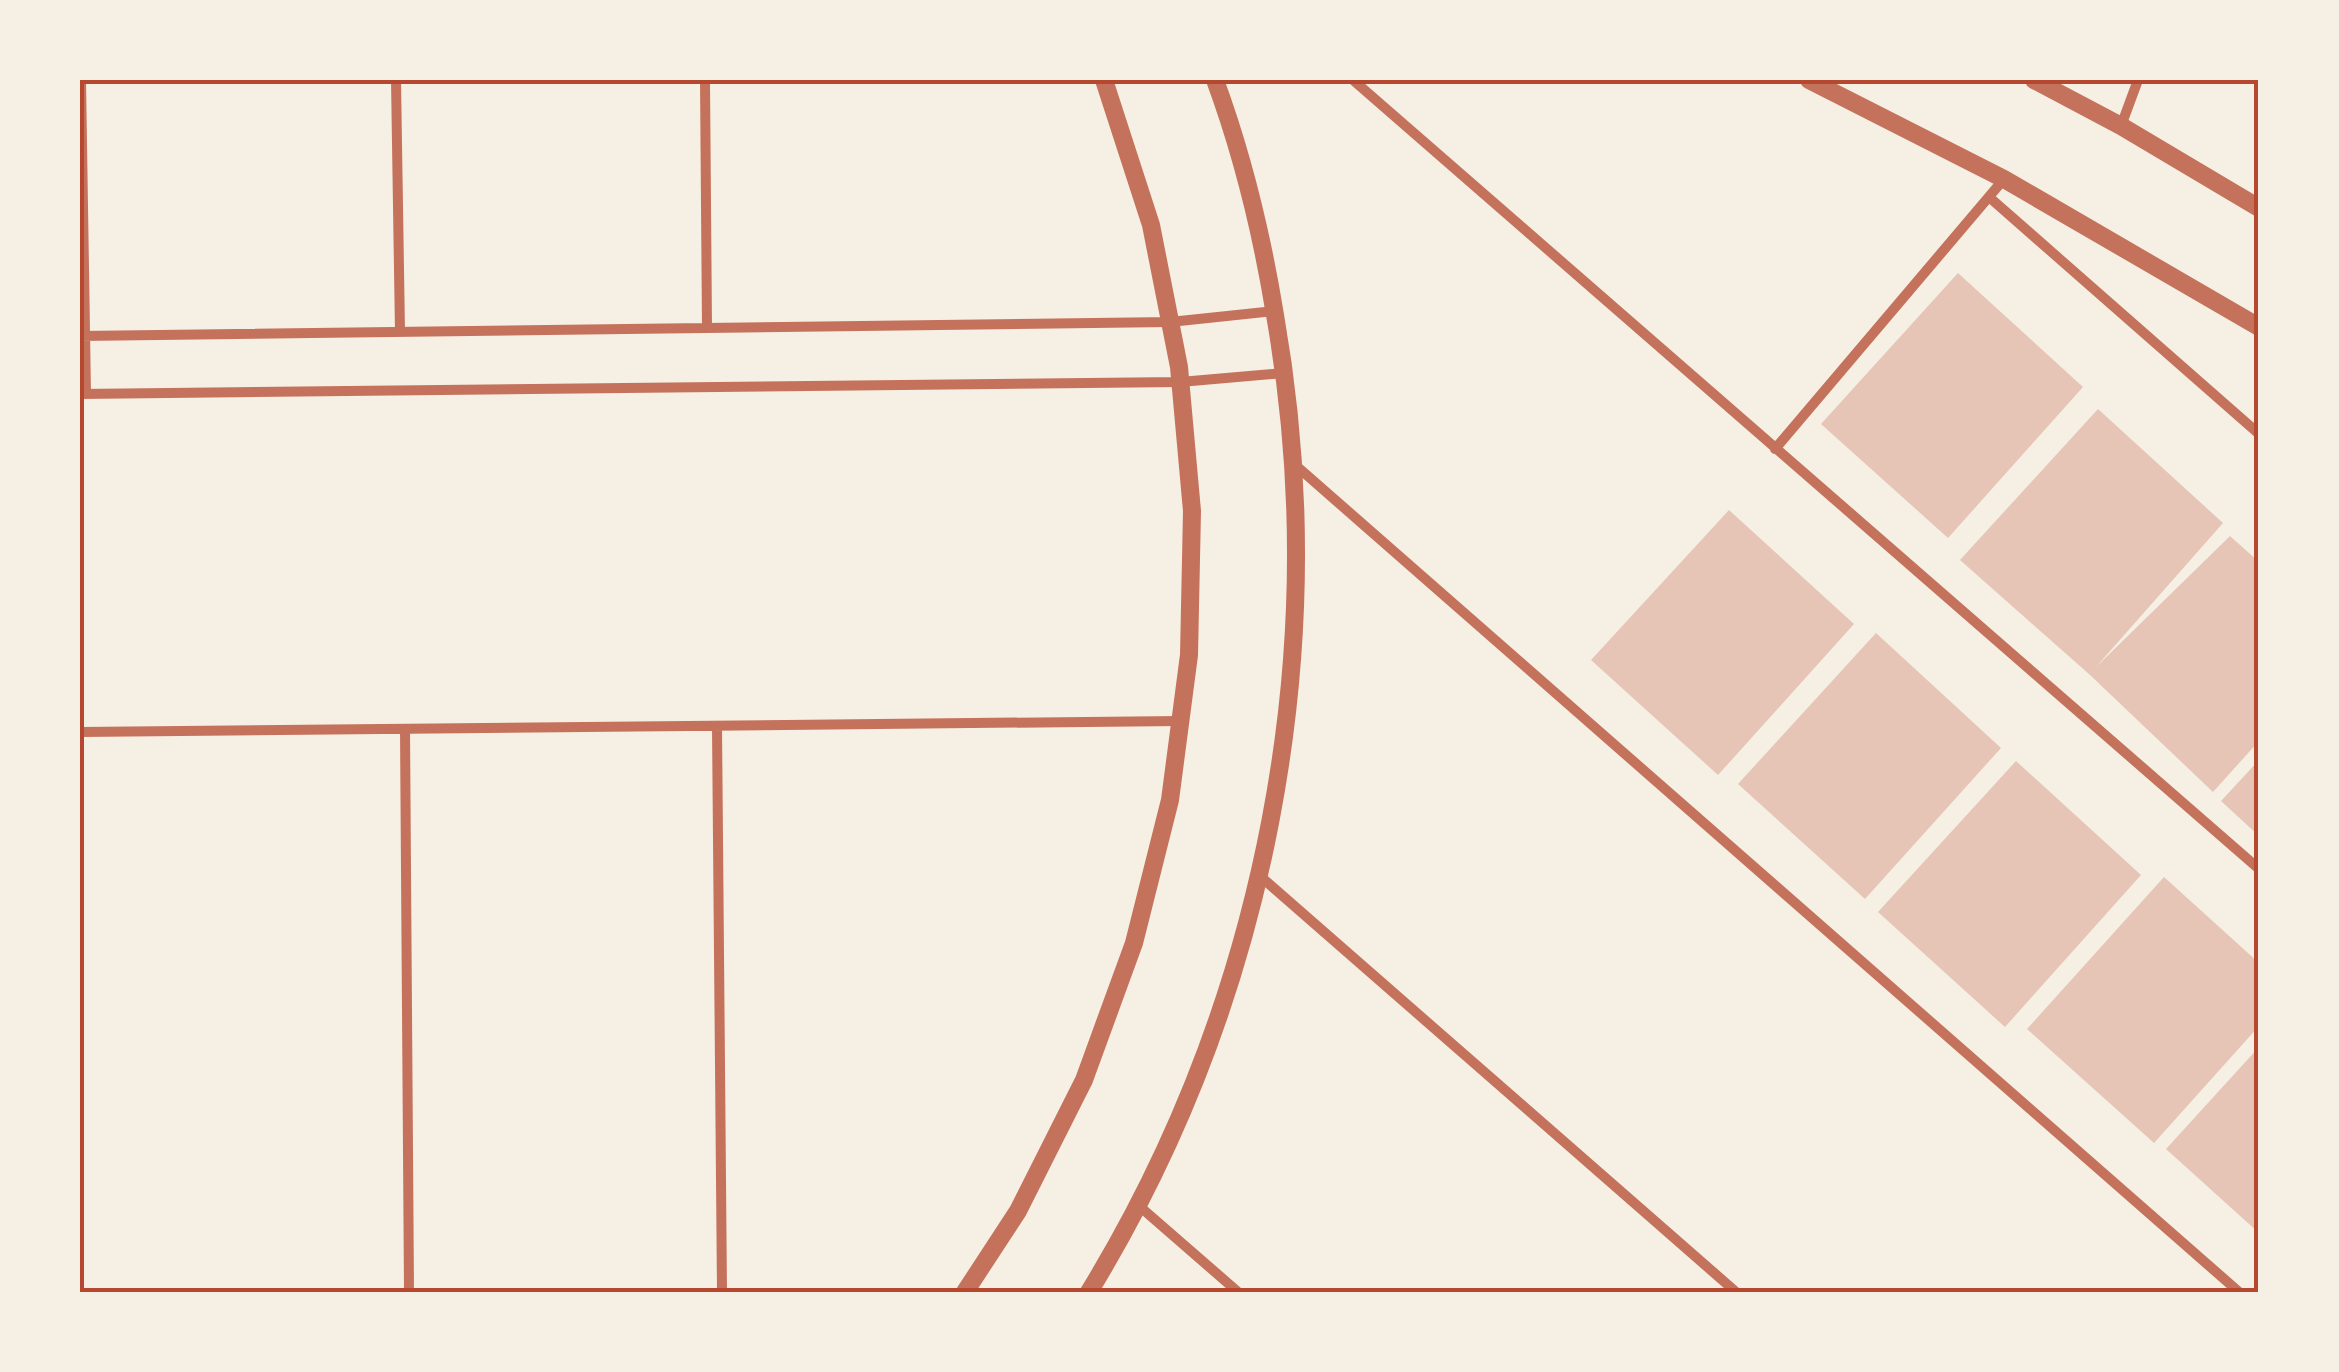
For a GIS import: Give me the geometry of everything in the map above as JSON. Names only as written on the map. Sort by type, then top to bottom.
[{"type":"street","points":[[81,80],[83,394],[1180,382],[1286,372]]},
{"type":"street","points":[[396,80],[400,332]]},
{"type":"street","points":[[706,80],[707,328]]},
{"type":"street","points":[[965,1292],[1018,1211],[1084,1080],[1134,943],[1170,800],[1188,655],[1192,511],[1180,382],[1150,225],[1104,80]]},
{"type":"street","points":[[1089,1292],[1122,1238],[1178,1124],[1224,1004],[1260,876],[1283,755],[1295,628],[1296,500],[1286,372],[1264,246],[1231,122],[1215,80]]},
{"type":"street","points":[[1353,80],[2259,870]]},
{"type":"street","points":[[1809,80],[2004,179],[2259,326]]},
{"type":"street","points":[[2034,80],[2259,208]]},
{"type":"street","points":[[2120,126],[2138,80]]},
{"type":"street","points":[[1775,449],[2004,179]]},
{"type":"street","points":[[1989,197],[2259,434]]},
{"type":"street","points":[[82,336],[1170,322],[1275,312]]},
{"type":"street","points":[[1293,463],[2239,1292]]},
{"type":"street","points":[[80,732],[1180,721]]},
{"type":"street","points":[[717,726],[722,1292]]},
{"type":"street","points":[[405,729],[409,1292]]},
{"type":"street","points":[[1260,876],[1736,1292]]},
{"type":"street","points":[[1138,1205],[1238,1292]]},
{"type":"building","points":[[1958,273],[2083,387],[1948,538],[1821,424]]},
{"type":"building","points":[[2098,409],[2223,523],[2096,667],[2230,536],[2259,562],[2259,741],[2213,792],[2089,674],[1960,560]]},
{"type":"building","points":[[1729,510],[1854,624],[1718,775],[1591,660]]},
{"type":"building","points":[[1876,633],[2001,748],[1865,899],[1738,784]]},
{"type":"building","points":[[2259,760],[2259,836],[2221,801]]},
{"type":"building","points":[[2016,761],[2141,875],[2005,1027],[1878,912]]},
{"type":"building","points":[[2164,877],[2259,963],[2259,1026],[2154,1143],[2027,1029]]},
{"type":"building","points":[[2259,1047],[2259,1233],[2166,1149]]}]
